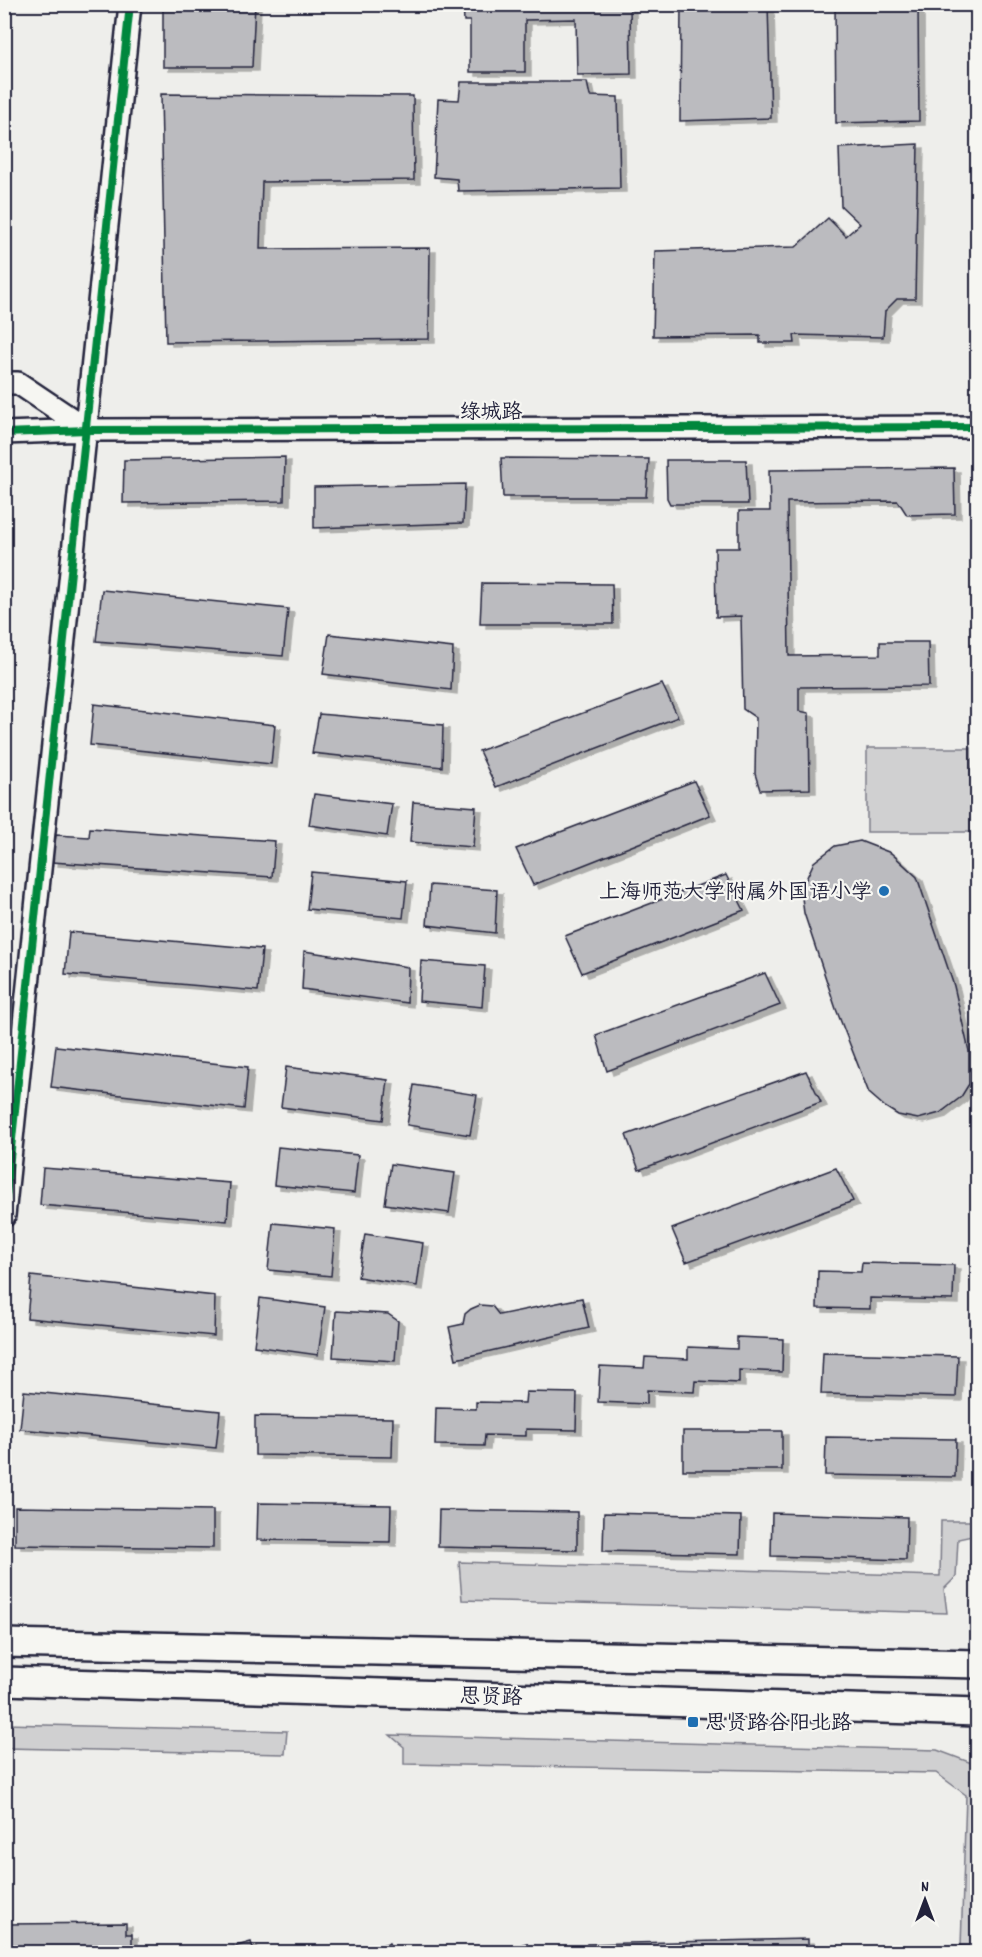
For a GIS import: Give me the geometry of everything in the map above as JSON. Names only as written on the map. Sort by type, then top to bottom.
[{"type":"main road","name":"思贤路","points":[[4,1643],[978,1664]]},
{"type":"main road","name":"思贤路","points":[[4,1681],[978,1712]]},
{"type":"street","points":[[4,1216],[88,430],[130,4]]},
{"type":"street","points":[[4,383],[18,383],[88,430]]},
{"type":"street","name":"绿城路","points":[[4,433],[88,430],[978,427]]},
{"type":"shaded area","points":[[867,748],[971,748],[971,832],[867,832]]},
{"type":"shaded area","points":[[941,1521],[977,1521],[977,1535],[958,1539],[956,1577],[944,1589],[947,1613],[462,1600],[459,1562],[940,1576]]},
{"type":"shaded area","points":[[5,1724],[287,1731],[285,1754],[5,1748]]},
{"type":"shaded area","points":[[390,1735],[937,1750],[977,1765],[977,1947],[961,1946],[966,1795],[936,1773],[404,1764],[404,1747]]},
{"type":"building","points":[[163,4],[255,4],[252,67],[163,67]]},
{"type":"building","points":[[463,4],[630,4],[631,74],[577,75],[576,19],[525,20],[525,72],[470,72],[470,21],[464,21]]},
{"type":"building","points":[[681,4],[768,4],[771,118],[680,121]]},
{"type":"building","points":[[835,4],[918,4],[919,121],[836,123]]},
{"type":"building","points":[[461,82],[587,82],[590,96],[618,97],[620,188],[458,191],[457,179],[434,177],[438,99],[459,100]]},
{"type":"building","points":[[161,94],[413,96],[414,180],[262,182],[260,249],[430,248],[429,339],[166,342]]},
{"type":"building","points":[[918,144],[915,299],[897,299],[885,311],[883,337],[794,335],[795,343],[760,343],[760,335],[653,336],[655,251],[796,247],[828,218],[846,236],[860,224],[841,206],[839,148]]},
{"type":"building","points":[[285,457],[284,501],[123,503],[124,460]]},
{"type":"building","points":[[501,458],[649,459],[646,497],[503,497]]},
{"type":"building","points":[[666,460],[746,460],[748,504],[670,504],[667,498]]},
{"type":"building","points":[[954,468],[955,514],[907,515],[898,501],[787,502],[789,656],[880,655],[880,642],[928,642],[929,686],[799,687],[799,711],[809,713],[810,789],[760,790],[755,774],[756,718],[743,709],[741,616],[716,617],[715,548],[739,548],[739,511],[770,511],[769,470]]},
{"type":"building","points":[[465,484],[463,523],[314,528],[314,487]]},
{"type":"building","points":[[482,583],[612,584],[613,624],[480,624]]},
{"type":"building","points":[[102,590],[288,609],[283,656],[96,641]]},
{"type":"building","points":[[329,634],[453,648],[451,690],[323,674]]},
{"type":"building","points":[[662,684],[678,717],[496,787],[479,751]]},
{"type":"building","points":[[94,704],[275,725],[271,764],[90,745]]},
{"type":"building","points":[[319,714],[443,725],[442,767],[312,753]]},
{"type":"building","points":[[694,781],[710,815],[533,885],[516,849]]},
{"type":"building","points":[[314,794],[392,804],[387,836],[309,825]]},
{"type":"building","points":[[413,802],[476,807],[473,847],[410,842]]},
{"type":"building","points":[[90,828],[275,841],[272,877],[52,862],[56,835],[89,837]]},
{"type":"building","points":[[860,841],[891,853],[917,877],[954,986],[969,1051],[969,1084],[961,1097],[940,1113],[918,1119],[898,1115],[869,1093],[836,1009],[804,913],[801,890],[814,862],[835,846]]},
{"type":"building","points":[[311,872],[407,881],[403,918],[307,909]]},
{"type":"building","points":[[726,875],[744,910],[582,973],[565,936]]},
{"type":"building","points":[[430,885],[497,890],[495,933],[427,925]]},
{"type":"building","points":[[69,932],[262,949],[258,991],[65,974]]},
{"type":"building","points":[[304,951],[408,967],[407,1003],[302,989]]},
{"type":"building","points":[[421,961],[485,966],[482,1007],[419,1001]]},
{"type":"building","points":[[765,973],[780,1005],[607,1071],[596,1035]]},
{"type":"building","points":[[56,1046],[248,1067],[244,1109],[51,1087]]},
{"type":"building","points":[[286,1067],[388,1080],[383,1120],[281,1107]]},
{"type":"building","points":[[806,1071],[821,1102],[639,1170],[626,1135]]},
{"type":"building","points":[[414,1085],[477,1095],[470,1135],[407,1125]]},
{"type":"building","points":[[278,1147],[358,1155],[354,1193],[274,1185]]},
{"type":"building","points":[[391,1164],[455,1173],[449,1213],[385,1204]]},
{"type":"building","points":[[43,1168],[230,1183],[227,1221],[40,1205]]},
{"type":"building","points":[[836,1168],[853,1201],[686,1262],[672,1229]]},
{"type":"building","points":[[273,1223],[335,1229],[331,1276],[268,1270]]},
{"type":"building","points":[[365,1234],[423,1243],[417,1286],[358,1277]]},
{"type":"building","points":[[862,1263],[954,1265],[953,1300],[870,1298],[870,1309],[817,1308],[818,1271],[861,1272]]},
{"type":"building","points":[[31,1276],[215,1296],[214,1336],[27,1318]]},
{"type":"building","points":[[260,1298],[325,1307],[318,1355],[254,1346]]},
{"type":"building","points":[[582,1298],[589,1328],[456,1359],[449,1327],[463,1324],[465,1314],[471,1309],[480,1305],[492,1306],[499,1315]]},
{"type":"building","points":[[336,1311],[388,1314],[398,1321],[395,1361],[333,1357]]},
{"type":"building","points":[[737,1337],[783,1339],[782,1372],[739,1370],[739,1383],[695,1381],[694,1392],[647,1390],[647,1404],[598,1402],[600,1366],[644,1368],[645,1357],[688,1359],[688,1347],[737,1349]]},
{"type":"building","points":[[823,1353],[958,1356],[956,1397],[821,1394]]},
{"type":"building","points":[[24,1391],[220,1411],[216,1448],[20,1429]]},
{"type":"building","points":[[526,1392],[577,1393],[576,1430],[526,1429],[526,1436],[485,1435],[484,1446],[435,1445],[436,1408],[476,1409],[476,1402],[525,1403]]},
{"type":"building","points":[[255,1416],[393,1418],[392,1457],[255,1455]]},
{"type":"building","points":[[683,1431],[782,1431],[782,1470],[683,1470]]},
{"type":"building","points":[[826,1437],[956,1439],[955,1477],[825,1475]]},
{"type":"building","points":[[258,1503],[391,1505],[390,1542],[257,1540]]},
{"type":"building","points":[[15,1507],[213,1510],[213,1548],[15,1545]]},
{"type":"building","points":[[439,1510],[577,1512],[577,1550],[438,1547]]},
{"type":"building","points":[[604,1513],[741,1516],[740,1554],[603,1551]]},
{"type":"building","points":[[772,1513],[907,1517],[906,1560],[771,1556]]},
{"type":"building","points":[[126,1923],[126,1934],[132,1934],[132,1951],[128,1952],[4,1952],[4,1924]]},
{"type":"building","points":[[808,1939],[808,1952],[587,1952],[587,1944]]},
{"type":"building","points":[[251,1942],[254,1952],[216,1952]]},
{"type":"building","points":[[389,1943],[392,1952],[355,1952]]},
{"type":"building","points":[[527,1943],[529,1952],[495,1952]]},
{"type":"building","points":[[953,1946],[978,1947],[978,1952],[953,1952]]},
{"type":"cycle path","points":[[4,1216],[130,4]]},
{"type":"cycle path","points":[[4,433],[88,430],[978,427]]},
{"type":"place","name":"上海师范大学附属外国语小学","points":[[884,891]]},
{"type":"place","name":"思贤路谷阳北路","points":[[693,1722]]}]
